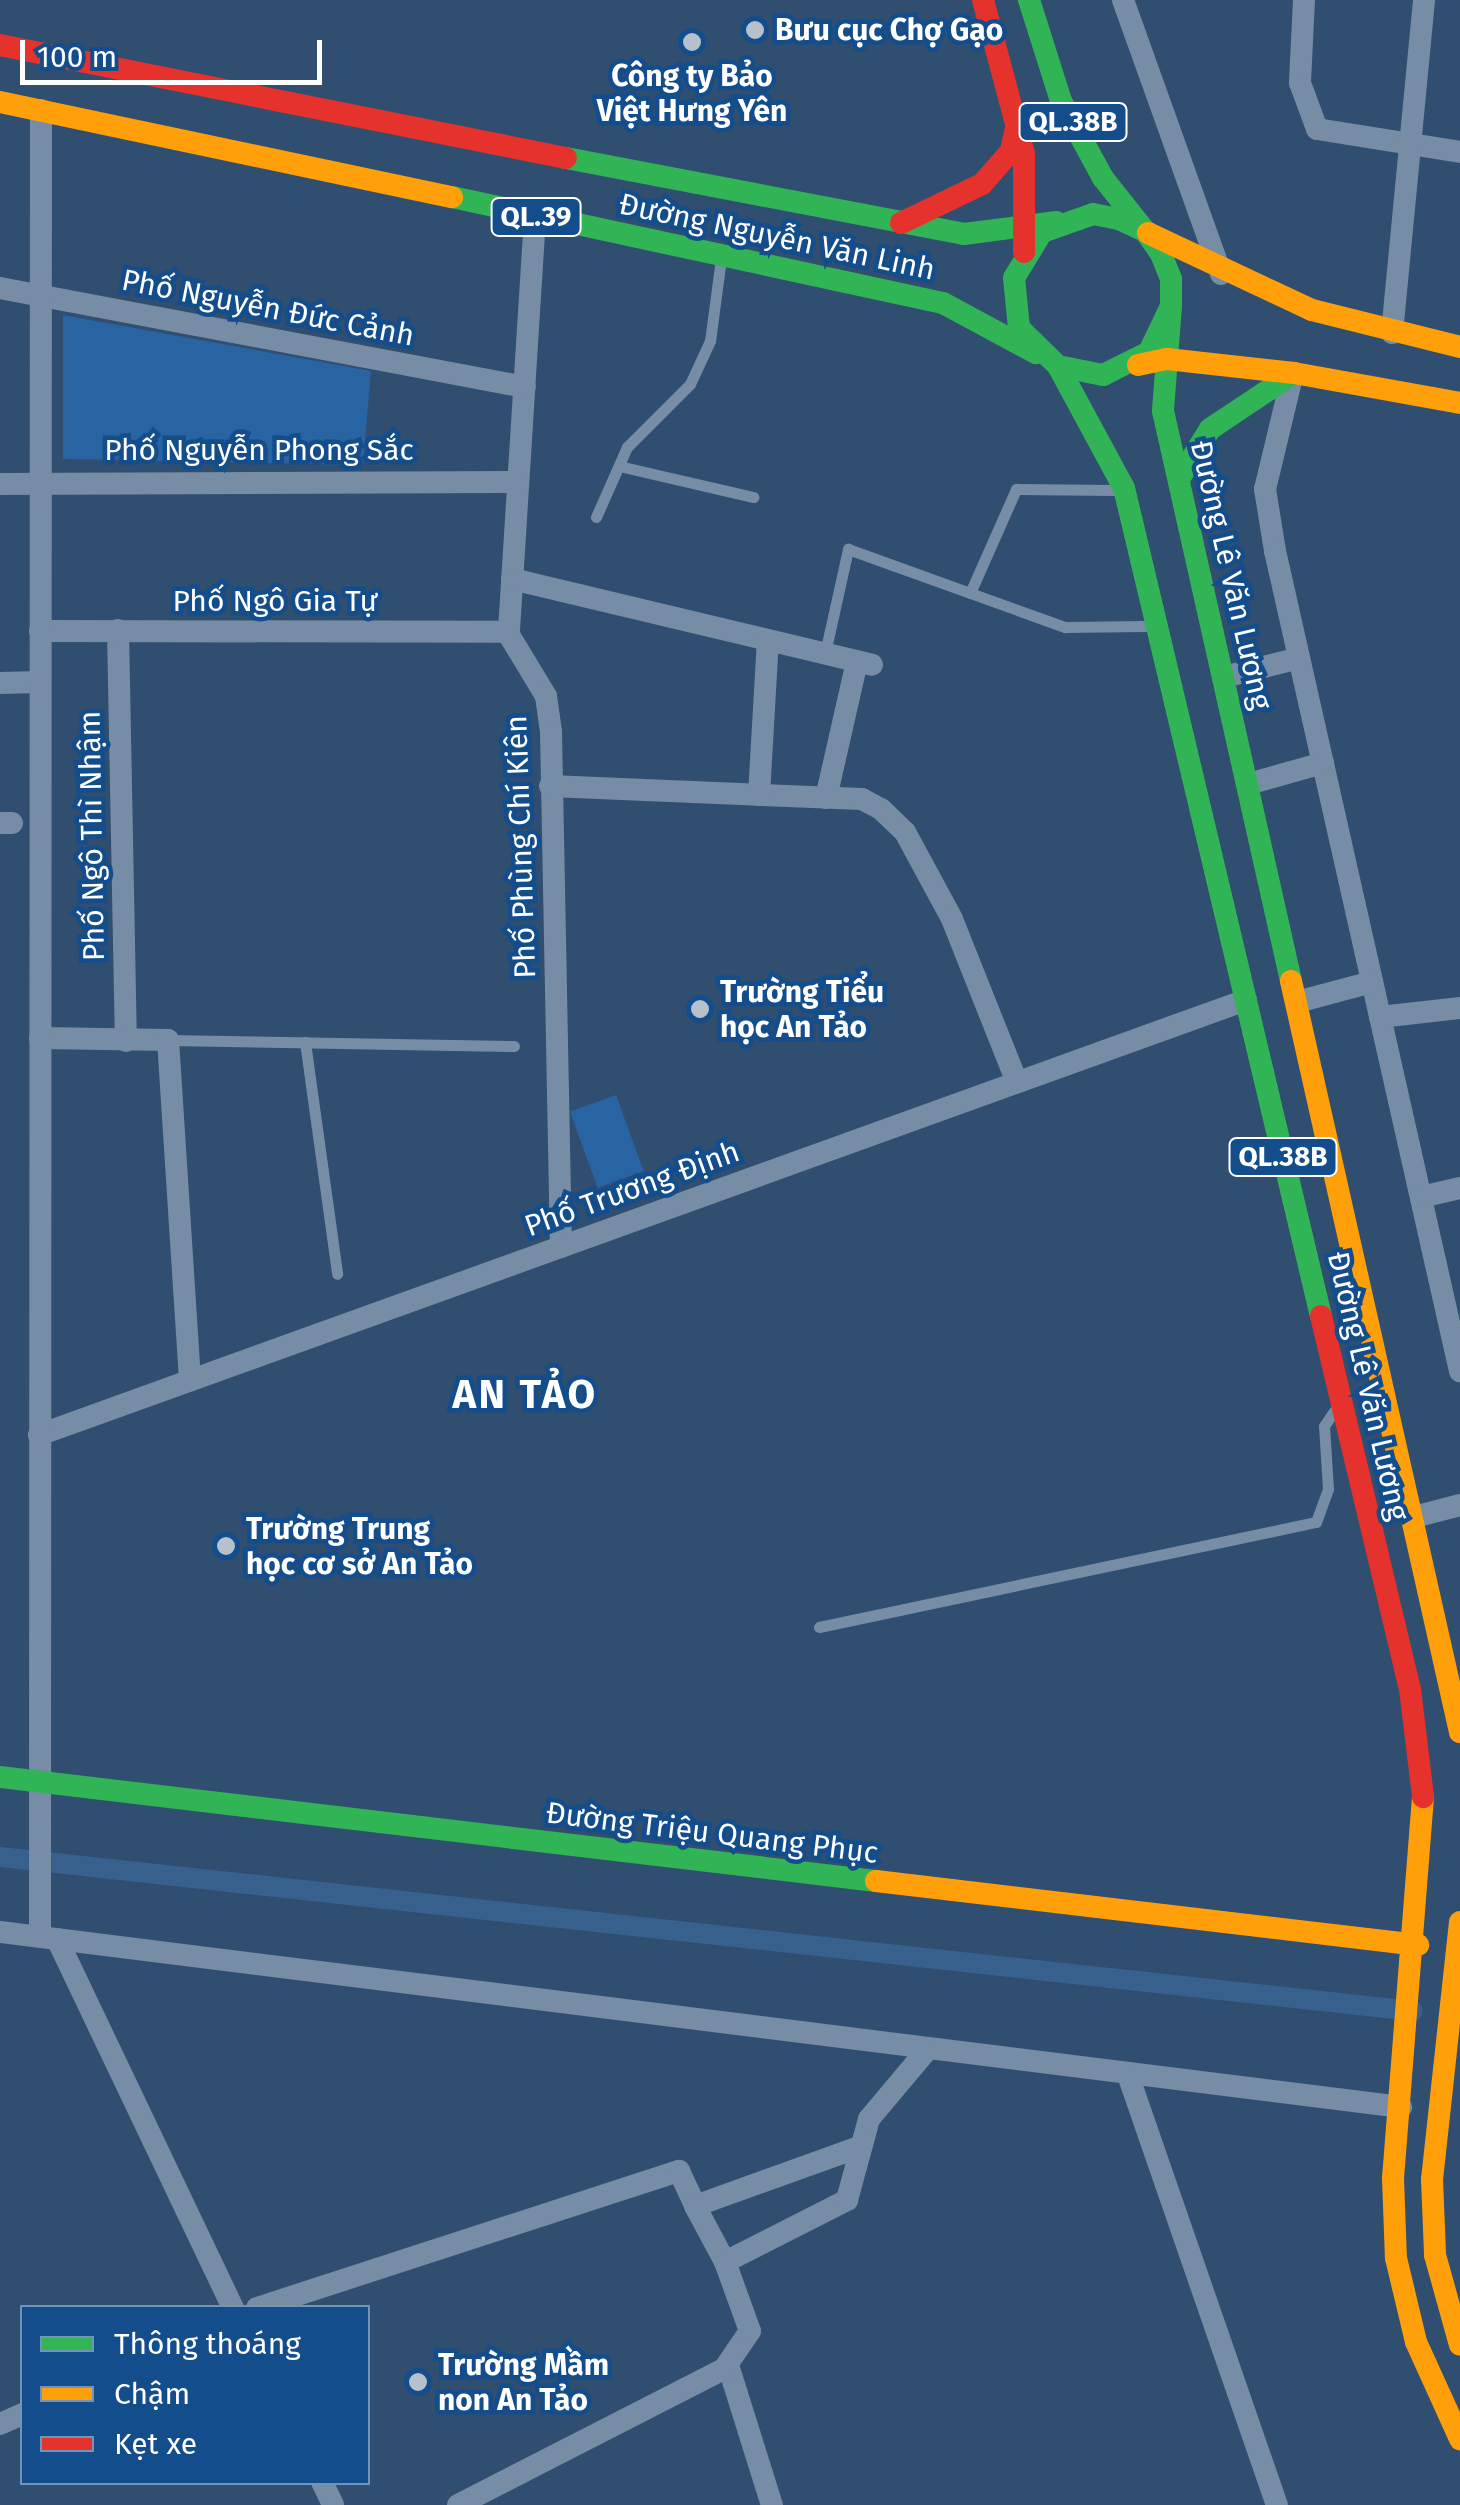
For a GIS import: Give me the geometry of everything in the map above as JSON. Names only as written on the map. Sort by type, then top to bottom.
[{"type":"main road","name":"QL.38B","points":[[984,0],[1018,122],[1024,242]]},
{"type":"main road","name":"QL.38B","points":[[1028,0],[1061,101],[1144,231]]},
{"type":"main road","name":"Đường Nguyễn Văn Linh","points":[[0,45],[899,224],[1024,242],[1066,219],[1093,214],[1144,231]]},
{"type":"main road","name":"Đường Nguyễn Văn Linh","points":[[0,102],[943,303],[1058,366]]},
{"type":"main road","points":[[899,224],[982,184],[1011,151],[1018,122]]},
{"type":"main road","points":[[1144,231],[1221,274],[1392,333],[1460,347]]},
{"type":"main road","points":[[1128,367],[1148,352],[1171,306],[1171,279],[1144,231]]},
{"type":"main road","points":[[1024,242],[1013,291],[1019,328],[1058,366],[1078,374],[1167,359],[1294,373],[1460,403]]},
{"type":"main road","name":"Đường Lê Văn Lương","points":[[1171,306],[1163,411],[1460,1732]]},
{"type":"main road","name":"Đường Lê Văn Lương","points":[[1058,366],[1124,488],[1342,1406],[1422,1762],[1417,1956],[1402,2097],[1396,2258],[1422,2357],[1460,2439]]},
{"type":"main road","points":[[1179,479],[1210,429],[1294,373]]},
{"type":"main road","name":"Đường Triệu Quang Phục","points":[[0,1778],[1417,1956]]},
{"type":"main road","points":[[1460,1922],[1435,2255],[1460,2345]]},
{"type":"street","points":[[1123,0],[1221,274]]},
{"type":"street","points":[[1304,0],[1307,116],[1330,134],[1460,152]]},
{"type":"street","points":[[1392,333],[1424,0]]},
{"type":"street","points":[[41,110],[40,1898],[49,1938],[232,2305]]},
{"type":"street","points":[[510,632],[536,218]]},
{"type":"street","name":"Phố Nguyễn Đức Cảnh","points":[[0,288],[525,387]]},
{"type":"street","points":[[1294,373],[1265,489],[1299,658],[1460,1370]]},
{"type":"street","name":"Phố Nguyễn Phong Sắc","points":[[0,484],[41,480],[518,482]]},
{"type":"street","points":[[512,579],[864,663],[826,798]]},
{"type":"street","name":"Phố Ngô Thì Nhậm","points":[[118,630],[126,1041]]},
{"type":"street","name":"Phố Ngô Gia Tự","points":[[40,631],[510,632]]},
{"type":"street","name":"Phố Phùng Chí Kiên","points":[[510,632],[546,696],[561,1247]]},
{"type":"street","points":[[760,795],[768,640]]},
{"type":"street","points":[[1224,677],[1299,658]]},
{"type":"street","points":[[0,683],[40,682]]},
{"type":"street","points":[[1248,784],[1323,763]]},
{"type":"street","points":[[550,786],[862,800],[905,832],[952,919],[1017,1082]]},
{"type":"street","points":[[1297,1002],[1372,982]]},
{"type":"street","name":"Phố Trương Định","points":[[39,1435],[1246,1000]]},
{"type":"street","points":[[1380,1017],[1460,1008]]},
{"type":"street","points":[[40,1038],[168,1040],[190,1380]]},
{"type":"street","points":[[1421,1197],[1460,1188]]},
{"type":"street","points":[[1414,1517],[1460,1505]]},
{"type":"street","points":[[0,1932],[1128,2075],[1402,2097]]},
{"type":"street","points":[[726,2262],[847,2200],[875,2109],[926,2050]]},
{"type":"street","points":[[1128,2075],[1278,2505]]},
{"type":"street","points":[[695,2206],[862,2146]]},
{"type":"street","points":[[266,2305],[679,2171],[726,2262],[750,2331],[728,2365],[458,2505]]},
{"type":"street","points":[[728,2365],[772,2505]]},
{"type":"lane","points":[[596,516],[619,466],[690,384],[710,341],[722,254]]},
{"type":"lane","points":[[619,466],[754,497]]},
{"type":"lane","points":[[970,592],[1016,489],[1124,488]]},
{"type":"lane","points":[[825,653],[848,549],[1065,627],[1156,626]]},
{"type":"lane","points":[[168,1040],[514,1046]]},
{"type":"lane","points":[[305,1042],[337,1274]]},
{"type":"lane","points":[[819,1627],[1316,1522],[1328,1489],[1324,1426],[1342,1406]]},
{"type":"shaded area","points":[[63,315],[371,371],[363,465],[63,459]]},
{"type":"shaded area","points":[[616,1095],[644,1171],[598,1188],[570,1112]]},
{"type":"waterway","points":[[0,1857],[1413,2011]]},
{"type":"traffic: fast","points":[[1029,0],[1061,101],[1103,178],[1145,231],[1161,254],[1171,279],[1171,306],[1149,352],[1103,375],[1058,366],[1019,328],[1014,278],[1042,232],[1093,214],[1119,219],[1145,231],[1148,233]]},
{"type":"traffic: fast","points":[[566,158],[964,234],[1056,222]]},
{"type":"traffic: fast","points":[[452,197],[943,303],[1036,353]]},
{"type":"traffic: fast","points":[[1171,306],[1163,411],[1291,981]]},
{"type":"traffic: fast","points":[[1058,366],[1124,488],[1321,1316]]},
{"type":"traffic: fast","points":[[1179,479],[1210,429],[1294,373]]},
{"type":"traffic: fast","points":[[0,1777],[876,1881]]},
{"type":"traffic: slow","points":[[0,102],[452,197]]},
{"type":"traffic: slow","points":[[1148,233],[1312,310],[1460,347]]},
{"type":"traffic: slow","points":[[1138,365],[1167,359],[1294,373],[1460,403]]},
{"type":"traffic: slow","points":[[1291,981],[1460,1732]]},
{"type":"traffic: slow","points":[[1423,1797],[1393,2178],[1396,2258],[1416,2342],[1460,2439]]},
{"type":"traffic: slow","points":[[876,1881],[1418,1945]]},
{"type":"traffic: slow","points":[[1460,1922],[1432,2179],[1435,2255],[1460,2345]]},
{"type":"traffic: jam","points":[[983,0],[1024,154],[1024,252]]},
{"type":"traffic: jam","points":[[0,45],[566,158]]},
{"type":"traffic: jam","points":[[901,223],[982,184],[1011,151],[1017,123]]},
{"type":"traffic: jam","points":[[1321,1316],[1410,1689],[1423,1797]]},
{"type":"place","name":"Bưu cục Chợ Gạo","points":[[755,30]]},
{"type":"place","name":"Công ty Bảo Việt Hưng Yên","points":[[692,42]]},
{"type":"place","name":"Trường Tiểu học An Tảo","points":[[700,1009]]},
{"type":"place","name":"Trường Trung học cơ sở An Tảo","points":[[226,1546]]},
{"type":"place","name":"Trường Mầm non An Tảo","points":[[418,2382]]},
{"type":"district","name":"AN TẢO","points":[[525,1395]]}]
